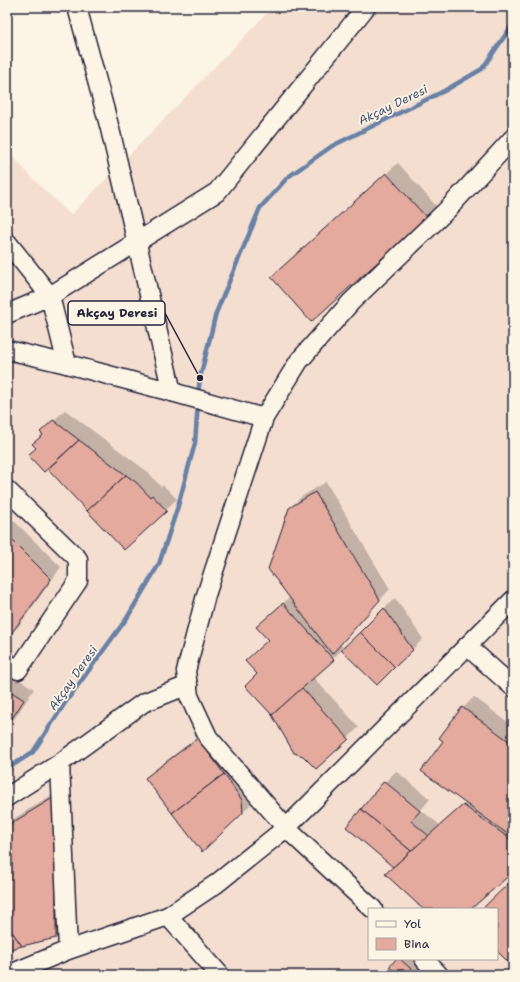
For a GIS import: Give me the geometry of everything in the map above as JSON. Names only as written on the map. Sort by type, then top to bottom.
[{"type":"street","points":[[77,7],[110,129],[136,242],[180,395]]},
{"type":"street","points":[[7,314],[50,296],[218,192],[366,7]]},
{"type":"street","points":[[372,908],[286,828],[208,737],[189,696],[186,671],[206,595],[264,418],[299,361],[351,302],[446,210],[513,138]]},
{"type":"street","points":[[7,242],[50,296],[66,364]]},
{"type":"street","points":[[7,350],[66,364],[264,418]]},
{"type":"street","points":[[7,490],[78,559],[78,581],[18,670],[7,663]]},
{"type":"street","points":[[8,975],[68,950],[168,916],[216,884],[286,828],[513,600]]},
{"type":"street","points":[[467,646],[513,687]]},
{"type":"street","points":[[7,797],[60,763],[143,703],[188,685]]},
{"type":"street","points":[[60,763],[68,950]]},
{"type":"street","points":[[168,916],[220,975]]},
{"type":"street","points":[[425,960],[439,975]]},
{"type":"shaded area","points":[[273,7],[513,7],[513,975],[7,975],[7,150],[36,182],[71,215]]},
{"type":"building","points":[[386,173],[427,218],[311,322],[271,277]]},
{"type":"building","points":[[53,420],[79,440],[44,472],[28,455],[36,448],[32,444],[43,435],[40,432]]},
{"type":"building","points":[[79,440],[126,475],[87,511],[48,469]]},
{"type":"building","points":[[126,475],[137,483],[150,497],[152,495],[167,511],[124,550],[87,511]]},
{"type":"building","points":[[315,492],[380,600],[332,654],[268,569],[289,508]]},
{"type":"building","points":[[7,535],[51,579],[8,638],[7,637]]},
{"type":"building","points":[[283,603],[334,660],[272,715],[245,686],[257,674],[245,661],[268,640],[256,627]]},
{"type":"building","points":[[384,608],[413,650],[395,667],[360,632]]},
{"type":"building","points":[[360,632],[395,667],[377,685],[341,650]]},
{"type":"building","points":[[7,671],[12,674],[7,682]]},
{"type":"building","points":[[302,688],[349,739],[316,769],[303,756],[294,753],[272,715]]},
{"type":"building","points":[[7,689],[24,700],[7,726]]},
{"type":"building","points":[[462,707],[513,744],[513,838],[421,771],[443,741],[439,738]]},
{"type":"building","points":[[198,738],[224,774],[172,813],[145,778]]},
{"type":"building","points":[[224,774],[242,800],[243,813],[202,852],[172,813]]},
{"type":"building","points":[[384,781],[420,811],[411,821],[429,836],[411,851],[361,809]]},
{"type":"building","points":[[56,796],[56,938],[22,946],[7,925],[7,826]]},
{"type":"building","points":[[463,805],[513,841],[513,872],[472,908],[422,908],[385,874]]},
{"type":"building","points":[[361,809],[411,851],[393,867],[346,827]]},
{"type":"building","points":[[513,879],[513,967],[498,952],[498,908],[483,908]]},
{"type":"building","points":[[7,925],[22,946],[7,950]]},
{"type":"building","points":[[395,960],[401,960],[418,975],[398,975],[389,967]]},
{"type":"waterway","name":"Akçay Deresi","points":[[198,395],[200,378],[216,313],[260,208],[288,177],[332,146],[444,91],[482,69],[513,24]]},
{"type":"waterway","name":"Akçay Deresi","points":[[7,769],[33,752],[65,703],[127,618],[159,564],[178,506],[195,443],[198,403]]},
{"type":"place","name":"Akçay Deresi","points":[[200,378]]}]
